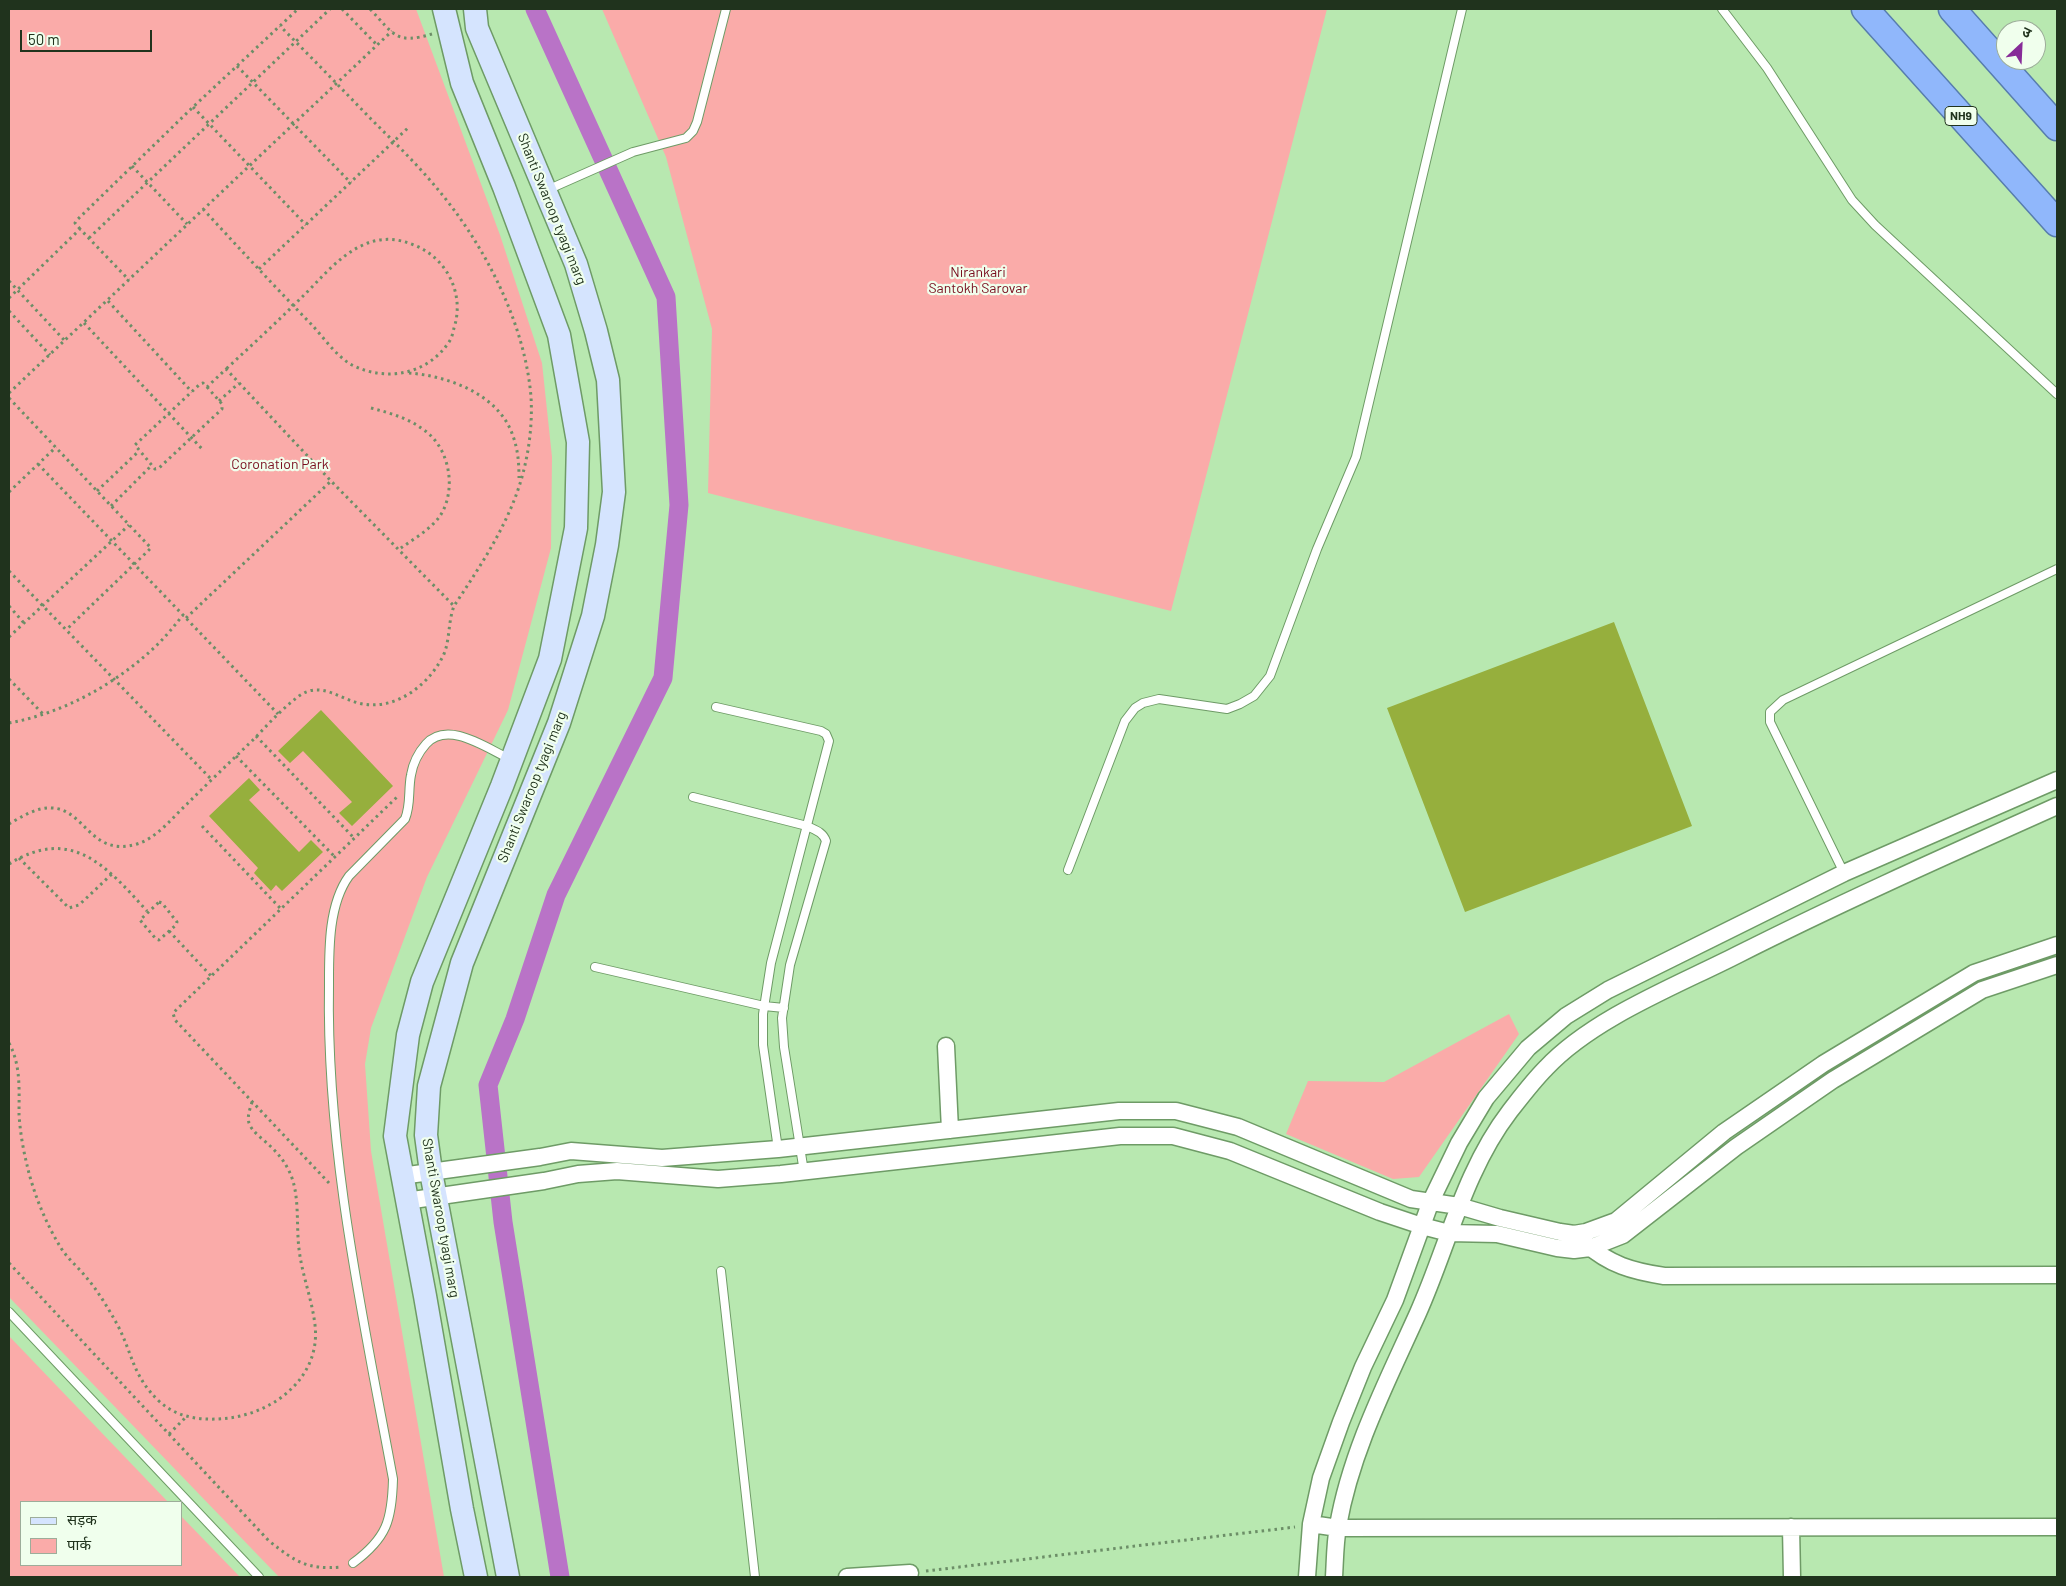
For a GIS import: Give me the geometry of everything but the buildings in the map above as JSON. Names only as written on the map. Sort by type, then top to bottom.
[{"type":"highway","name":"NH9","points":[[1865,9],[2057,223]]},
{"type":"highway","points":[[1952,9],[2057,127]]},
{"type":"main road","name":"Shanti Swaroop tyagi marg","points":[[474,9],[477,28],[576,264],[596,331],[606,372],[611,422],[614,492],[607,545],[593,616],[562,714],[462,963],[429,1086],[426,1135],[431,1172],[508,1577]]},
{"type":"main road","name":"Shanti Swaroop tyagi marg","points":[[446,19],[462,83],[504,187],[559,335],[578,442],[576,528],[550,659],[512,760],[422,982],[408,1035],[395,1136],[476,1577]]},
{"type":"street","points":[[1307,1577],[1311,1524],[1322,1478],[1341,1422],[1363,1367],[1395,1300],[1431,1201],[1459,1142],[1486,1098],[1528,1048],[1566,1016],[1608,990],[1844,873],[2057,780]]},
{"type":"street","points":[[1334,1577],[1338,1528],[1347,1485],[1366,1432],[1419,1310],[1459,1206],[1483,1155],[1508,1114],[1547,1066],[1582,1038],[1621,1013],[1833,906],[2057,806]]},
{"type":"street","points":[[1902,848],[1912,871]]},
{"type":"street","points":[[1738,926],[1750,948]]},
{"type":"street","points":[[401,1176],[571,1151],[662,1158],[800,1147],[1119,1111],[1176,1111],[1238,1127],[1411,1199],[1459,1206],[1500,1218],[1574,1234],[1601,1228],[1616,1221],[1724,1132],[1823,1064],[1974,973],[2057,945]]},
{"type":"street","points":[[406,1202],[578,1174],[621,1172],[718,1179],[804,1172],[1120,1136],[1173,1136],[1230,1151],[1380,1212],[1422,1226],[1449,1232],[1497,1234],[1557,1248],[1574,1250],[1590,1248],[1623,1235],[1736,1147],[1833,1080],[1982,990],[2057,965]]},
{"type":"street","points":[[940,1157],[944,1131],[946,1046]]},
{"type":"street","points":[[1212,1147],[1220,1123]]},
{"type":"street","points":[[778,1149],[781,1174]]},
{"type":"street","points":[[621,1155],[621,1172]]},
{"type":"street","points":[[1574,1234],[1590,1248],[1616,1265],[1638,1272],[1664,1276],[2057,1276]]},
{"type":"street","points":[[1311,1524],[1338,1528],[2057,1527]]},
{"type":"street","points":[[1791,1527],[1792,1577]]},
{"type":"street","points":[[847,1577],[910,1573]]},
{"type":"lane","points":[[545,190],[633,152],[686,138],[693,131],[697,122],[726,9]]},
{"type":"lane","points":[[1068,870],[1125,721],[1135,708],[1143,703],[1158,699],[1227,709],[1254,696],[1270,676],[1317,549],[1356,457],[1462,9]]},
{"type":"lane","points":[[1722,9],[1767,68],[1852,200],[1875,225],[2057,394]]},
{"type":"lane","points":[[1844,873],[1770,722],[1770,712],[1783,700],[2057,569]]},
{"type":"lane","points":[[716,707],[820,731],[826,734],[829,741],[771,962],[764,1006],[763,1045],[778,1149]]},
{"type":"lane","points":[[352,1563],[371,1550],[384,1530],[392,1508],[393,1479],[369,1349],[345,1200],[332,1093],[328,1016],[329,949],[336,902],[342,886],[349,876],[405,819],[410,808],[409,784],[412,769],[420,751],[430,740],[439,734],[450,734],[512,760]]},
{"type":"lane","points":[[693,797],[808,826],[824,836],[825,848],[790,966],[784,1008],[784,1047],[804,1172]]},
{"type":"lane","points":[[595,967],[764,1006],[784,1008]]},
{"type":"lane","points":[[721,1271],[755,1577]]},
{"type":"lane","points":[[9,1312],[259,1577]]},
{"type":"path","points":[[130,280],[75,222],[193,107],[298,9]]},
{"type":"path","points":[[89,238],[330,9]]},
{"type":"path","points":[[342,9],[377,45]]},
{"type":"path","points":[[370,9],[392,31],[408,40],[446,19]]},
{"type":"path","points":[[9,824],[38,810],[54,808],[74,816],[87,831],[102,842],[111,845],[136,844],[162,828],[298,696],[311,689],[325,690],[362,704],[375,705],[393,701],[412,693],[437,668],[444,653],[454,606],[501,532],[519,483],[531,427],[530,397],[525,360],[511,316],[490,267],[464,223],[435,186],[280,26]]},
{"type":"path","points":[[9,393],[392,31]]},
{"type":"path","points":[[237,66],[351,183]]},
{"type":"path","points":[[193,107],[306,225]]},
{"type":"path","points":[[259,269],[410,126]]},
{"type":"path","points":[[132,166],[188,224]]},
{"type":"path","points":[[203,209],[350,364],[389,375],[425,374],[448,380],[472,391],[490,403],[502,416],[513,433],[518,453],[519,483]]},
{"type":"path","points":[[9,298],[80,229]]},
{"type":"path","points":[[207,387],[346,255],[363,244],[383,239],[400,239],[419,247],[437,259],[450,274],[458,300],[457,320],[450,340],[439,354],[421,367],[407,373]]},
{"type":"path","points":[[9,281],[66,341]]},
{"type":"path","points":[[108,301],[192,392]]},
{"type":"path","points":[[9,311],[50,355]]},
{"type":"path","points":[[84,323],[203,450]]},
{"type":"path","points":[[226,369],[331,481],[454,606]]},
{"type":"path","points":[[202,383],[207,387],[223,406],[222,408],[156,469],[135,447],[136,444],[202,383]]},
{"type":"path","points":[[219,401],[239,383]]},
{"type":"path","points":[[9,398],[151,549],[66,630]]},
{"type":"path","points":[[371,408],[394,414],[425,430],[440,449],[450,473],[448,496],[440,515],[427,529],[398,550]]},
{"type":"path","points":[[9,492],[56,448]]},
{"type":"path","points":[[97,491],[139,451]]},
{"type":"path","points":[[38,464],[278,714]]},
{"type":"path","points":[[111,506],[152,465]]},
{"type":"path","points":[[9,722],[43,714],[89,695],[114,680],[158,644],[331,481]]},
{"type":"path","points":[[9,637],[129,525]]},
{"type":"path","points":[[9,571],[212,780]]},
{"type":"path","points":[[9,606],[24,623]]},
{"type":"path","points":[[9,679],[43,714]]},
{"type":"path","points":[[256,736],[354,838]]},
{"type":"path","points":[[236,756],[335,857]]},
{"type":"path","points":[[345,1200],[173,1016],[175,1010],[409,784]]},
{"type":"path","points":[[202,826],[281,909]]},
{"type":"path","points":[[9,864],[38,851],[70,850],[99,863],[113,873],[148,911]]},
{"type":"path","points":[[19,858],[70,908],[79,905],[113,873]]},
{"type":"path","points":[[157,903],[162,903],[177,922],[160,940],[156,939],[140,920],[148,911],[157,903]]},
{"type":"path","points":[[169,931],[211,976]]},
{"type":"path","points":[[9,1043],[18,1069],[20,1124],[27,1166],[37,1197],[51,1228],[61,1248],[87,1278],[118,1326],[140,1379],[166,1407],[186,1416],[215,1420],[243,1416],[268,1407],[285,1395],[300,1379],[310,1360],[316,1342],[311,1300],[299,1250],[294,1186],[284,1162],[253,1130],[249,1123],[249,1112],[252,1102]]},
{"type":"path","points":[[9,1263],[270,1541],[290,1557],[309,1567],[342,1567],[352,1563]]},
{"type":"path","points":[[169,1434],[186,1416]]},
{"type":"path","points":[[910,1573],[1270,1531],[1311,1524]]},
{"type":"green space","name":"Coronation Park","points":[[9,9],[416,9],[500,235],[542,363],[552,457],[551,548],[508,710],[427,877],[371,1028],[365,1064],[371,1151],[444,1577],[279,1577],[9,1297]]},
{"type":"green space","name":"Nirankari Santokh Sarovar","points":[[602,9],[1327,9],[1171,611],[708,493],[712,329],[666,157]]},
{"type":"green space","points":[[1509,1014],[1519,1034],[1419,1177],[1393,1179],[1286,1134],[1308,1081],[1384,1082]]},
{"type":"green space","points":[[9,1336],[167,1501],[20,1501],[20,1566],[182,1566],[182,1517],[240,1577],[9,1577]]},
{"type":"waterway","points":[[535,9],[666,297],[679,505],[663,678],[556,895],[515,1019],[488,1085],[503,1222],[560,1577]]}]
